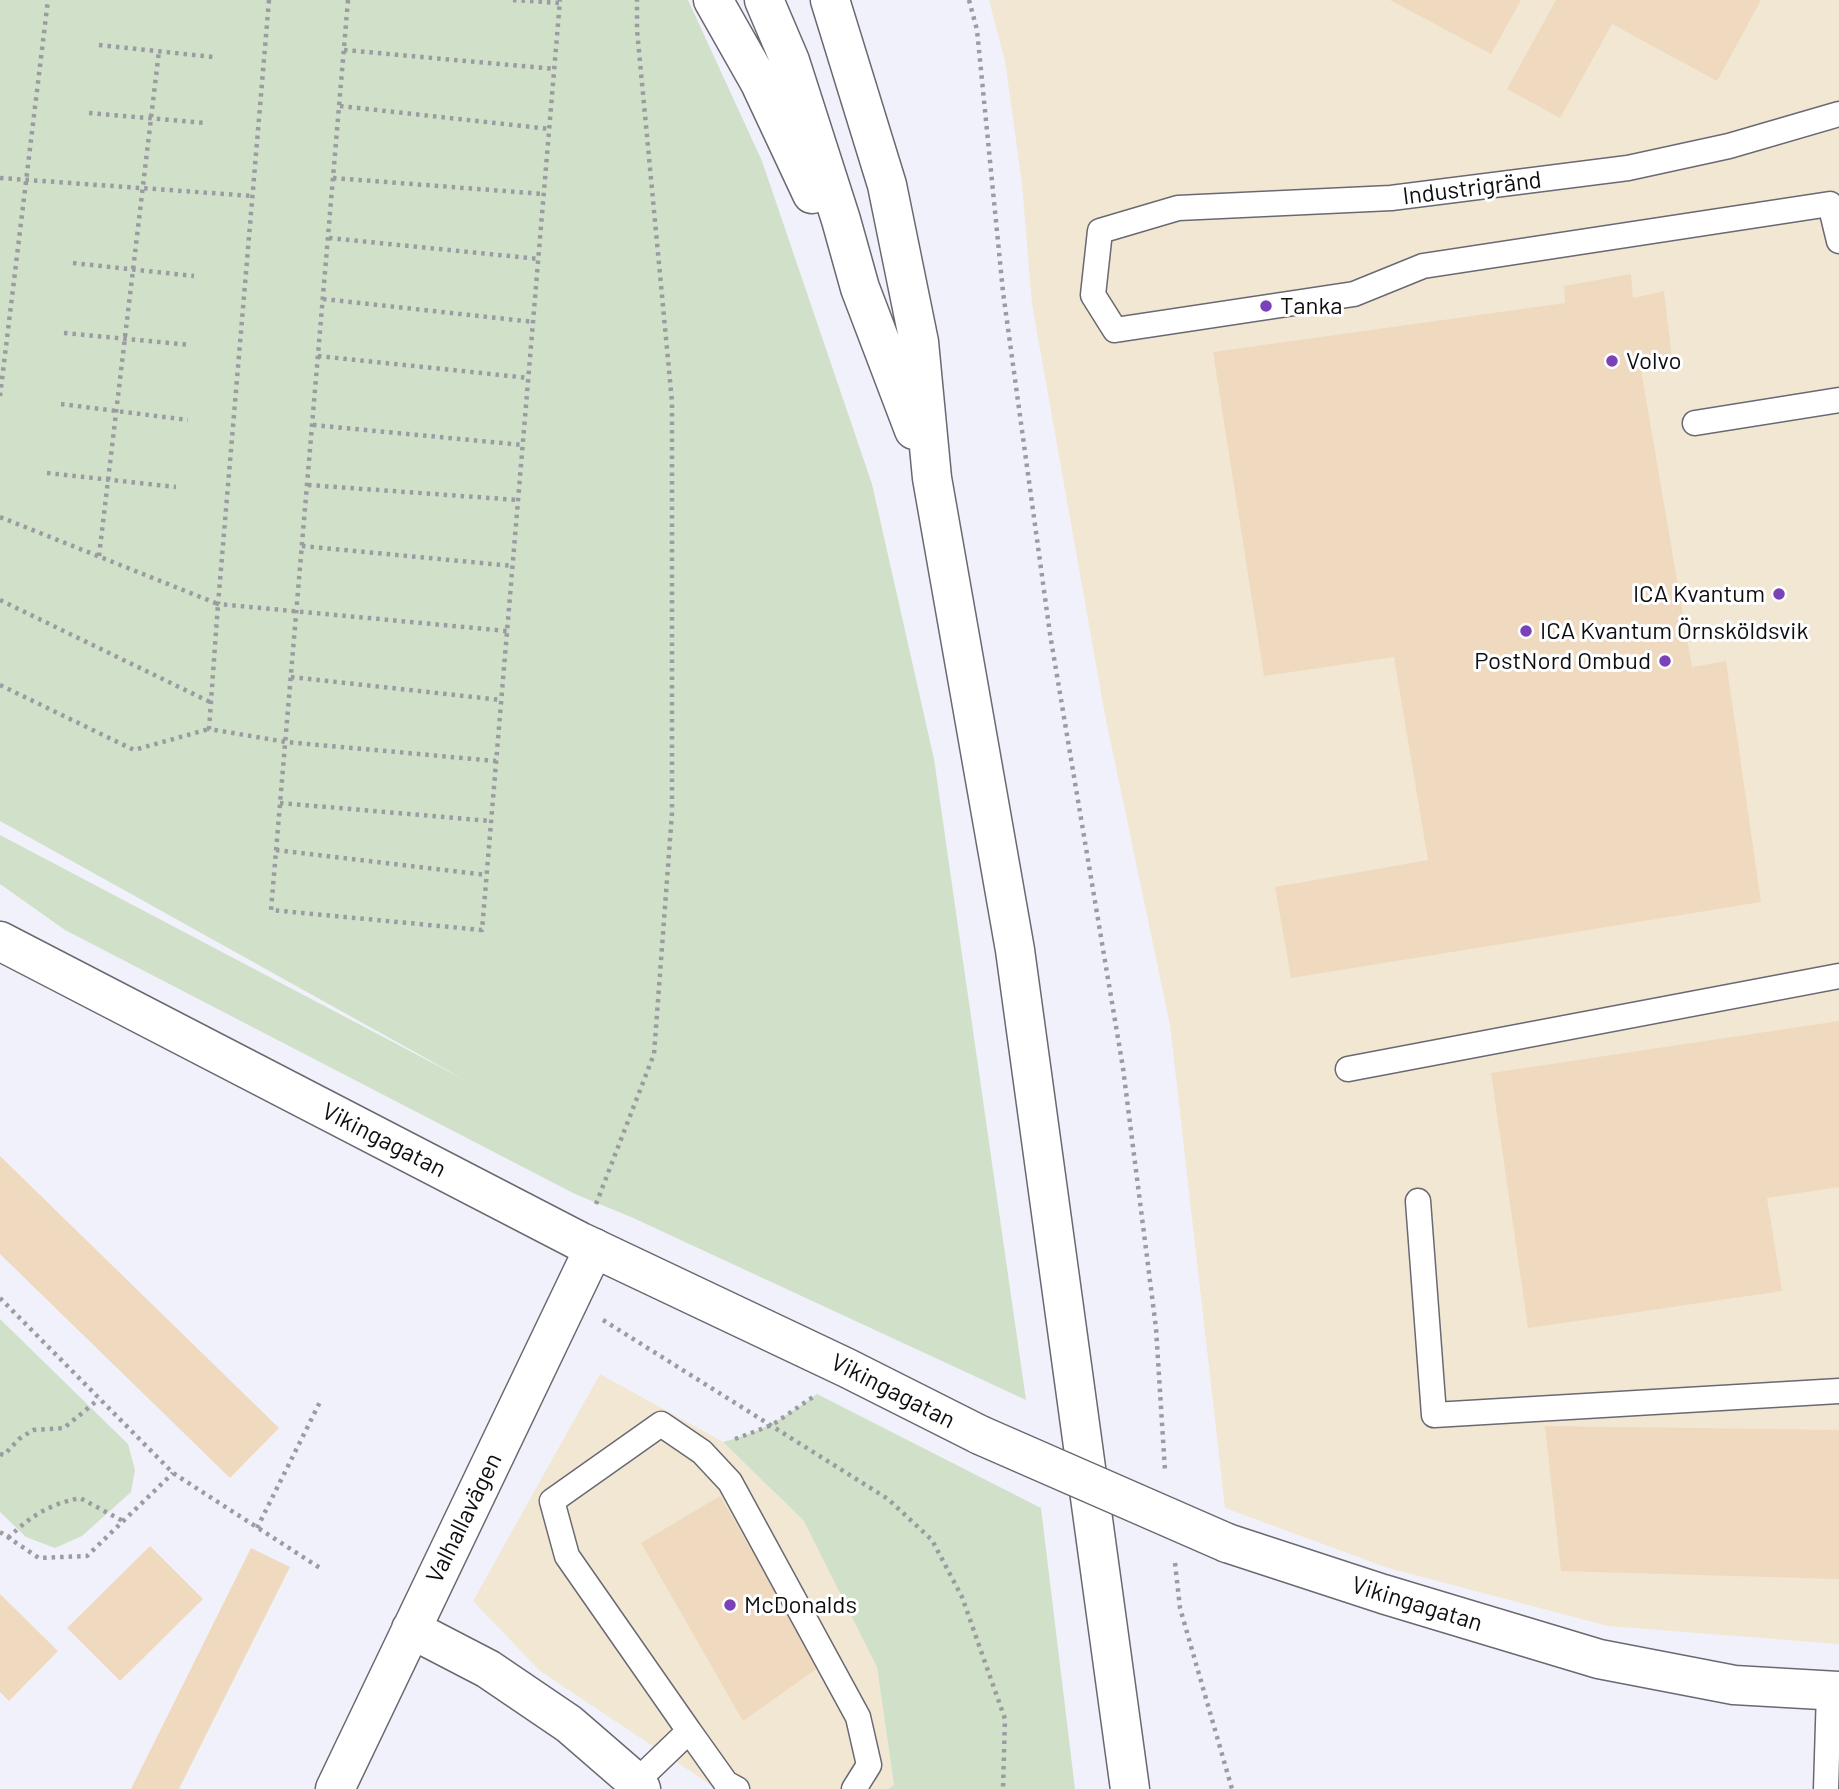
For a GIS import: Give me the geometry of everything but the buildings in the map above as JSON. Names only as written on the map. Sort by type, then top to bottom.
[{"type":"main road","points":[[713,0],[760,83],[799,168],[860,288]]},
{"type":"main road","points":[[764,0],[794,75],[860,288],[932,478]]},
{"type":"main road","points":[[830,0],[887,185],[919,342],[932,478],[1015,950],[1130,1789]]},
{"type":"main road","name":"Vikingagatan","points":[[0,941],[588,1245],[847,1368],[980,1435],[1227,1544],[1599,1659],[1734,1685],[1834,1691]]},
{"type":"main road","name":"Valhallavägen","points":[[335,1789],[569,1300],[588,1245]]},
{"type":"main road","points":[[411,1629],[488,1670],[569,1724],[639,1785]]},
{"type":"lane","name":"Industrigränd","points":[[1839,114],[1730,146],[1628,168],[1391,198],[1178,208],[1100,231],[1093,295],[1115,330],[1354,294],[1423,266],[1830,204],[1839,241]]},
{"type":"lane","points":[[1695,423],[1839,400]]},
{"type":"lane","points":[[1348,1069],[1839,976]]},
{"type":"lane","points":[[1418,1201],[1434,1415],[1839,1391]]},
{"type":"lane","points":[[737,1789],[726,1783],[567,1556],[552,1501],[661,1424],[702,1452],[730,1482],[858,1717],[869,1765],[854,1789]]},
{"type":"lane","points":[[1826,1789],[1834,1691]]},
{"type":"lane","points":[[639,1785],[689,1731]]},
{"type":"path","points":[[0,396],[48,0]]},
{"type":"path","points":[[209,729],[269,0]]},
{"type":"path","points":[[348,0],[271,910],[482,930],[560,2],[513,0]]},
{"type":"path","points":[[588,1245],[654,1054],[672,813],[672,402],[636,0]]},
{"type":"path","points":[[969,0],[977,30],[1003,292],[1051,634],[1123,1068],[1156,1328],[1166,1483]]},
{"type":"path","points":[[99,45],[213,57]]},
{"type":"path","points":[[344,50],[555,69]]},
{"type":"path","points":[[99,556],[159,51]]},
{"type":"path","points":[[340,106],[550,130]]},
{"type":"path","points":[[89,113],[206,124]]},
{"type":"path","points":[[0,178],[253,196]]},
{"type":"path","points":[[333,178],[544,194]]},
{"type":"path","points":[[329,238],[539,259]]},
{"type":"path","points":[[73,263],[194,276]]},
{"type":"path","points":[[323,299],[534,322]]},
{"type":"path","points":[[64,333],[191,345]]},
{"type":"path","points":[[318,356],[528,378]]},
{"type":"path","points":[[61,404],[188,420]]},
{"type":"path","points":[[313,425],[523,445]]},
{"type":"path","points":[[47,473],[176,487]]},
{"type":"path","points":[[307,485],[518,500]]},
{"type":"path","points":[[0,517],[218,604],[507,631]]},
{"type":"path","points":[[302,546],[513,566]]},
{"type":"path","points":[[0,600],[212,703]]},
{"type":"path","points":[[291,677],[502,700]]},
{"type":"path","points":[[0,685],[134,750],[209,729],[286,742],[496,761]]},
{"type":"path","points":[[280,803],[492,821]]},
{"type":"path","points":[[276,850],[487,875]]},
{"type":"path","points":[[0,1298],[173,1473],[320,1568]]},
{"type":"path","points":[[569,1300],[888,1499],[932,1540],[962,1597],[1005,1719],[1003,1789]]},
{"type":"path","points":[[702,1452],[772,1425],[817,1394],[847,1368]]},
{"type":"path","points":[[0,1454],[4,1455],[19,1439],[33,1430],[64,1428],[99,1398]]},
{"type":"path","points":[[257,1528],[321,1400]]},
{"type":"path","points":[[0,1532],[39,1558],[87,1556],[173,1473]]},
{"type":"path","points":[[8,1538],[29,1518],[46,1508],[80,1498],[123,1521]]},
{"type":"path","points":[[1174,1552],[1180,1608],[1232,1789]]},
{"type":"shaded area","points":[[989,0],[1839,0],[1839,1644],[1608,1626],[1388,1568],[1225,1508],[1170,1025],[1105,715],[1032,304],[1022,184],[1005,61]]},
{"type":"shaded area","points":[[600,1374],[723,1442],[804,1521],[877,1667],[894,1785],[888,1789],[717,1789],[540,1671],[473,1601]]},
{"type":"green space","points":[[0,0],[688,0],[762,161],[872,484],[934,759],[1026,1400],[631,1217],[575,1194],[65,930],[0,884],[0,835],[465,1080],[0,821]]},
{"type":"green space","points":[[0,1319],[128,1444],[135,1470],[131,1492],[82,1536],[55,1548],[26,1537],[0,1512]]},
{"type":"green space","points":[[817,1394],[1041,1508],[1075,1789],[888,1789],[894,1785],[877,1667],[804,1521],[723,1442],[773,1423]]},
{"type":"place","name":"Tanka","points":[[1266,306]]},
{"type":"place","name":"Volvo","points":[[1612,361]]},
{"type":"place","name":"ICA Kvantum","points":[[1779,594]]},
{"type":"place","name":"ICA Kvantum Örnsköldsvik","points":[[1526,631]]},
{"type":"place","name":"PostNord Ombud","points":[[1665,661]]},
{"type":"place","name":"McDonalds","points":[[730,1605]]}]
